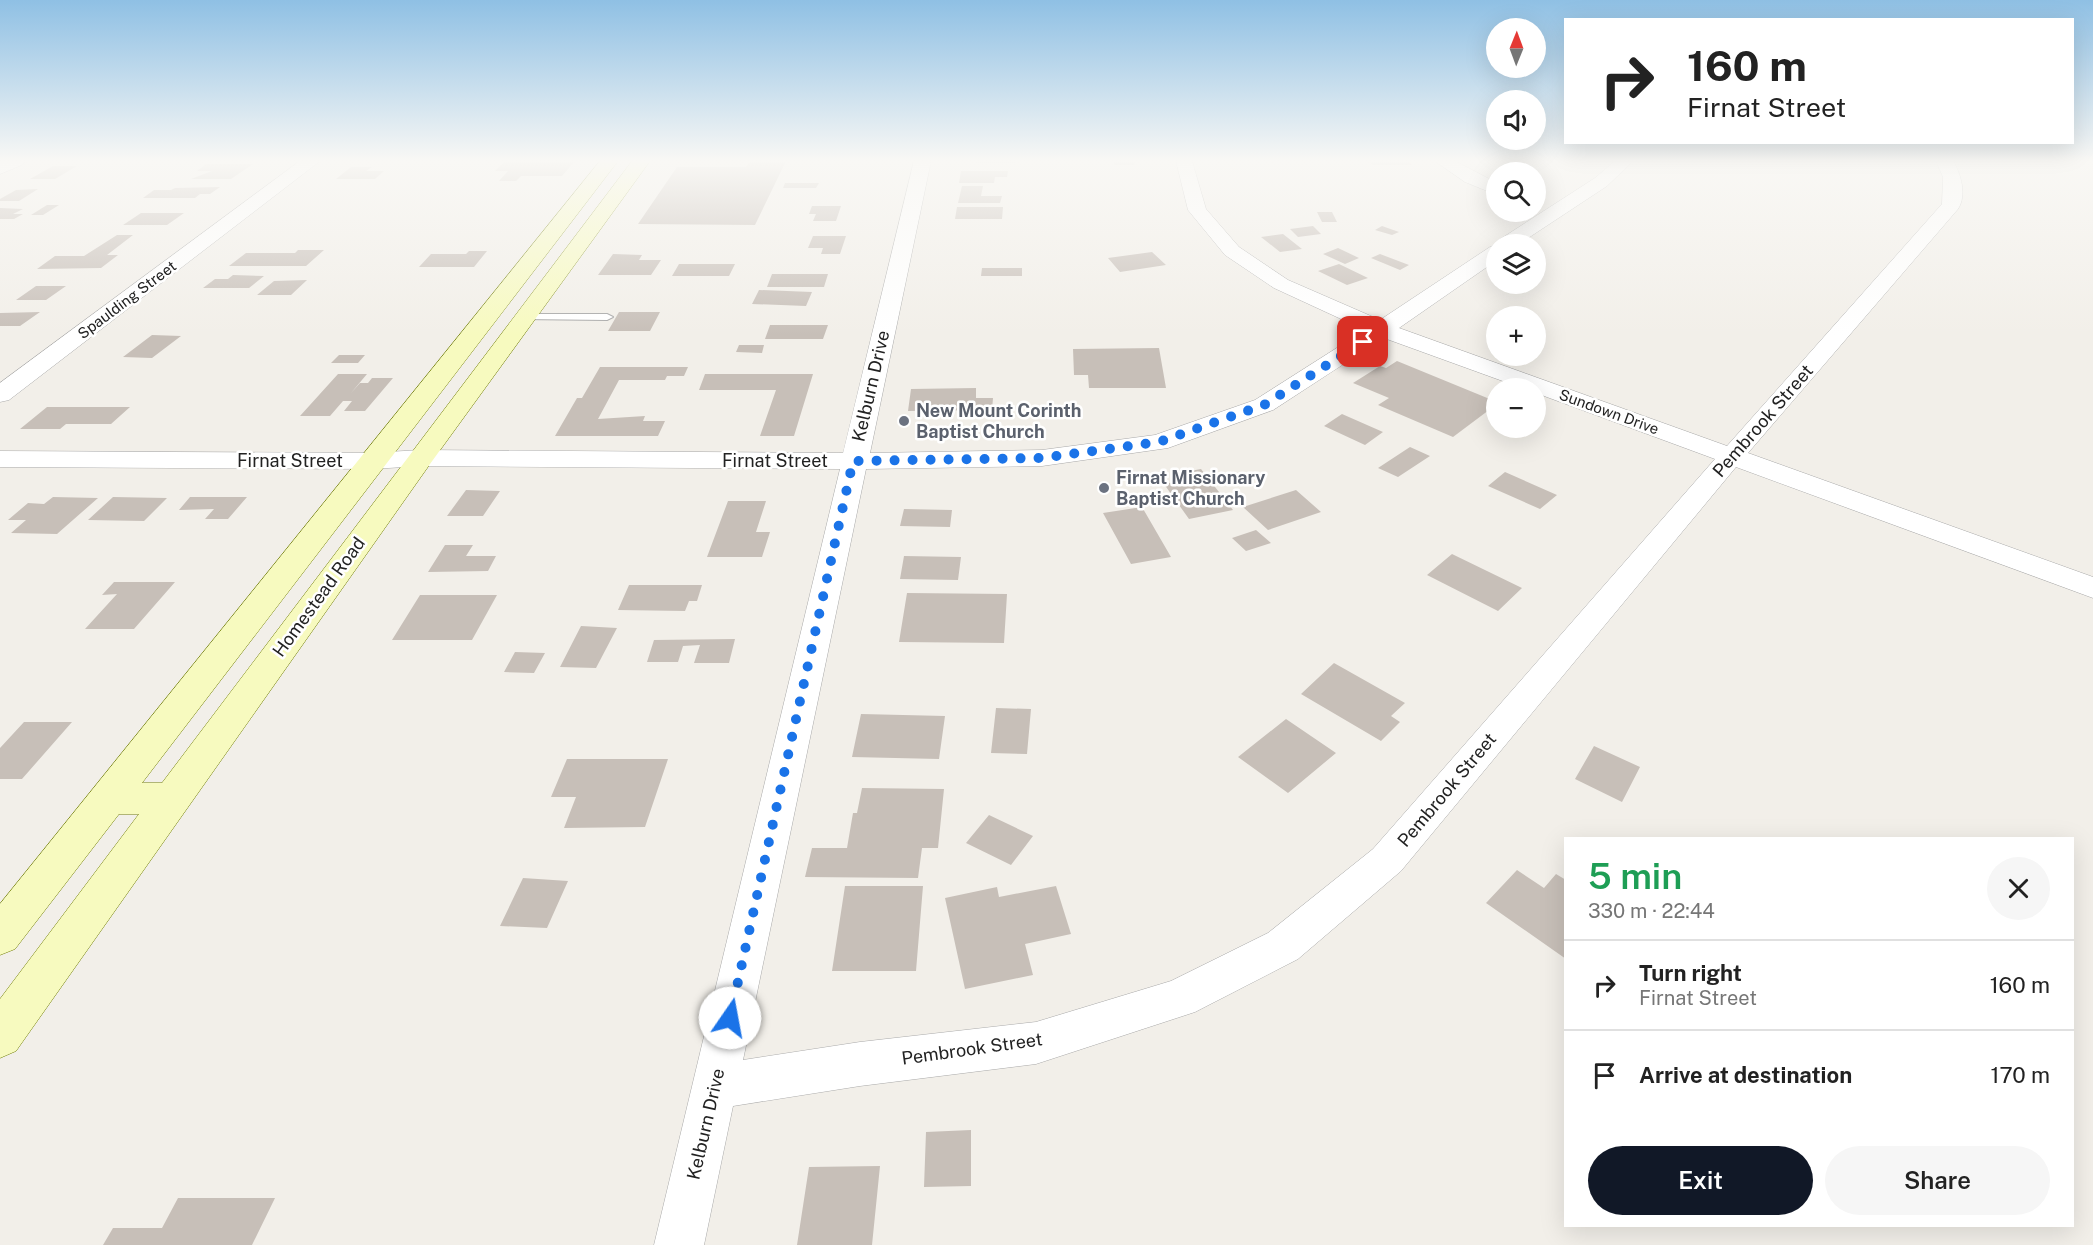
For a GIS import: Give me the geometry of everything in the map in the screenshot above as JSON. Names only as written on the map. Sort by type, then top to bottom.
[{"type":"main road","points":[[0,936],[563,219]]},
{"type":"main road","name":"Homestead Road","points":[[0,1036],[420,458],[597,219]]},
{"type":"main road","points":[[108,799],[174,798]]},
{"type":"street","name":"Spaulding Street","points":[[0,395],[234,219]]},
{"type":"street","name":"Kelburn Drive","points":[[679,1245],[909,219]]},
{"type":"street","name":"Sundown Drive","points":[[1205,219],[1232,251],[1281,284],[1383,329],[2093,588]]},
{"type":"street","points":[[1521,234],[1543,219]]},
{"type":"street","name":"Pembrook Street","points":[[714,1088],[861,1064],[1036,1042],[1180,998],[1283,946],[1387,860],[1732,456],[1939,219]]},
{"type":"street","name":"Firnat Street","points":[[0,459],[372,461],[420,458],[853,461],[1042,458],[1159,442],[1264,405],[1383,329],[1486,259]]},
{"type":"lane","points":[[525,317],[608,317]]},
{"type":"building","points":[[132,219],[175,219],[167,225],[123,225]]},
{"type":"building","points":[[641,219],[758,219],[755,225],[638,224]]},
{"type":"building","points":[[814,219],[837,219],[836,221],[813,221]]},
{"type":"building","points":[[1321,219],[1336,219],[1337,222],[1322,222]]},
{"type":"building","points":[[1313,226],[1321,234],[1298,237],[1290,229]]},
{"type":"building","points":[[1382,226],[1399,232],[1392,235],[1375,230]]},
{"type":"building","points":[[1283,234],[1302,249],[1280,252],[1261,237]]},
{"type":"building","points":[[117,235],[133,235],[107,255],[118,255],[101,268],[37,269],[55,256],[84,256]]},
{"type":"building","points":[[813,236],[846,236],[840,254],[821,254],[823,248],[808,248]]},
{"type":"building","points":[[1338,248],[1359,258],[1345,264],[1323,254]]},
{"type":"building","points":[[298,250],[324,250],[306,266],[229,266],[246,253],[295,253]]},
{"type":"building","points":[[469,251],[487,251],[474,267],[419,267],[431,254],[466,254]]},
{"type":"building","points":[[1152,252],[1166,265],[1120,272],[1108,258]]},
{"type":"building","points":[[613,254],[642,255],[639,260],[661,260],[651,275],[598,275]]},
{"type":"building","points":[[1380,254],[1409,265],[1400,270],[1371,258]]},
{"type":"building","points":[[679,264],[735,264],[729,276],[672,276]]},
{"type":"building","points":[[1339,264],[1368,278],[1347,285],[1318,271]]},
{"type":"building","points":[[982,268],[1022,268],[1022,276],[981,276]]},
{"type":"building","points":[[772,274],[828,274],[824,287],[767,287]]},
{"type":"building","points":[[233,275],[264,276],[249,288],[203,288],[215,279],[228,279]]},
{"type":"building","points":[[307,280],[291,295],[257,295],[274,281]]},
{"type":"building","points":[[36,286],[66,286],[46,300],[16,300]]},
{"type":"building","points":[[759,290],[812,292],[806,306],[752,304]]},
{"type":"building","points":[[40,312],[20,326],[0,326],[0,313]]},
{"type":"building","points":[[619,312],[660,312],[650,331],[608,331]]},
{"type":"building","points":[[770,325],[828,325],[823,339],[765,339]]},
{"type":"building","points":[[152,335],[181,336],[152,358],[123,357]]},
{"type":"building","points":[[739,345],[764,345],[762,353],[736,352]]},
{"type":"building","points":[[1159,348],[1166,388],[1089,388],[1088,375],[1074,375],[1073,349]]},
{"type":"building","points":[[339,355],[365,355],[358,363],[331,363]]},
{"type":"building","points":[[1397,361],[1486,397],[1486,412],[1453,437],[1378,405],[1389,398],[1353,383],[1380,366],[1386,368]]},
{"type":"building","points":[[600,367],[688,367],[684,376],[667,376],[665,380],[619,380],[598,419],[645,416],[643,421],[665,421],[658,436],[555,436],[577,398],[582,398]]},
{"type":"building","points":[[338,374],[367,374],[351,393],[360,383],[368,383],[372,378],[393,378],[365,411],[344,411],[352,401],[343,401],[330,416],[300,416]]},
{"type":"building","points":[[705,374],[813,374],[794,436],[760,436],[776,390],[699,390]]},
{"type":"building","points":[[976,388],[976,398],[993,398],[992,410],[908,411],[911,389]]},
{"type":"building","points":[[47,407],[130,407],[111,424],[66,424],[60,429],[20,429]]},
{"type":"building","points":[[1342,414],[1383,432],[1365,445],[1324,426]]},
{"type":"building","points":[[1410,447],[1430,456],[1398,477],[1378,468]]},
{"type":"building","points":[[1201,469],[1233,510],[1189,519],[1164,484],[1179,481],[1174,474]]},
{"type":"building","points":[[1505,472],[1557,495],[1540,509],[1488,486]]},
{"type":"building","points":[[466,490],[500,491],[483,516],[447,516]]},
{"type":"building","points":[[1296,490],[1321,512],[1268,530],[1243,507]]},
{"type":"building","points":[[53,497],[98,498],[57,534],[11,533],[26,520],[8,520],[28,503],[44,504]]},
{"type":"building","points":[[113,497],[167,498],[144,521],[88,520]]},
{"type":"building","points":[[190,497],[247,497],[228,519],[205,519],[214,509],[179,510]]},
{"type":"building","points":[[728,501],[766,501],[756,532],[770,532],[762,557],[707,557]]},
{"type":"building","points":[[1142,507],[1171,557],[1131,564],[1103,513]]},
{"type":"building","points":[[904,509],[952,510],[950,527],[900,526]]},
{"type":"building","points":[[1256,530],[1271,543],[1246,551],[1232,538]]},
{"type":"building","points":[[445,545],[473,545],[466,556],[496,556],[488,571],[428,572]]},
{"type":"building","points":[[1452,554],[1522,588],[1498,611],[1427,575]]},
{"type":"building","points":[[904,556],[961,557],[958,580],[900,579]]},
{"type":"building","points":[[114,582],[175,582],[134,629],[85,629],[117,594],[102,595]]},
{"type":"building","points":[[629,585],[702,585],[697,601],[689,601],[685,611],[618,610]]},
{"type":"building","points":[[907,593],[1007,594],[1004,643],[899,642]]},
{"type":"building","points":[[420,595],[497,595],[472,640],[392,640]]},
{"type":"building","points":[[581,626],[617,628],[596,668],[560,667]]},
{"type":"building","points":[[735,639],[729,663],[694,663],[700,645],[683,646],[678,662],[647,662],[654,640]]},
{"type":"building","points":[[515,652],[545,653],[534,673],[504,672]]},
{"type":"building","points":[[1334,663],[1405,703],[1391,716],[1400,722],[1381,741],[1301,694]]},
{"type":"building","points":[[996,708],[1031,709],[1027,754],[991,753]]},
{"type":"building","points":[[861,714],[945,716],[939,759],[852,757]]},
{"type":"building","points":[[1286,719],[1336,753],[1288,793],[1238,757]]},
{"type":"building","points":[[24,722],[72,722],[22,779],[0,779],[0,748]]},
{"type":"building","points":[[1594,746],[1640,767],[1622,802],[1575,779]]},
{"type":"building","points":[[567,759],[668,759],[645,827],[564,828],[576,797],[551,797]]},
{"type":"building","points":[[862,788],[944,789],[938,848],[922,848],[918,878],[805,877],[812,848],[847,848],[853,813],[857,813]]},
{"type":"building","points":[[989,815],[1033,836],[1011,865],[966,843]]},
{"type":"building","points":[[1517,870],[1544,888],[1556,874],[1564,879],[1564,958],[1486,903]]},
{"type":"building","points":[[523,878],[568,881],[547,928],[500,926]]},
{"type":"building","points":[[845,886],[923,886],[916,971],[832,971]]},
{"type":"building","points":[[1056,886],[1071,934],[1025,944],[1033,975],[965,989],[945,898],[997,887],[999,897]]},
{"type":"building","points":[[971,1130],[971,1186],[924,1187],[926,1132]]},
{"type":"building","points":[[880,1166],[872,1245],[797,1245],[809,1167]]},
{"type":"building","points":[[178,1198],[275,1198],[252,1245],[103,1245],[113,1228],[162,1228]]},
{"type":"place","name":"New Mount Corinth Baptist Church","points":[[904,421]]},
{"type":"place","name":"Firnat Missionary Baptist Church","points":[[1104,488]]},
{"type":"route","points":[[730,1018],[853,461],[1042,458],[1159,442],[1264,405],[1363,342]]}]
